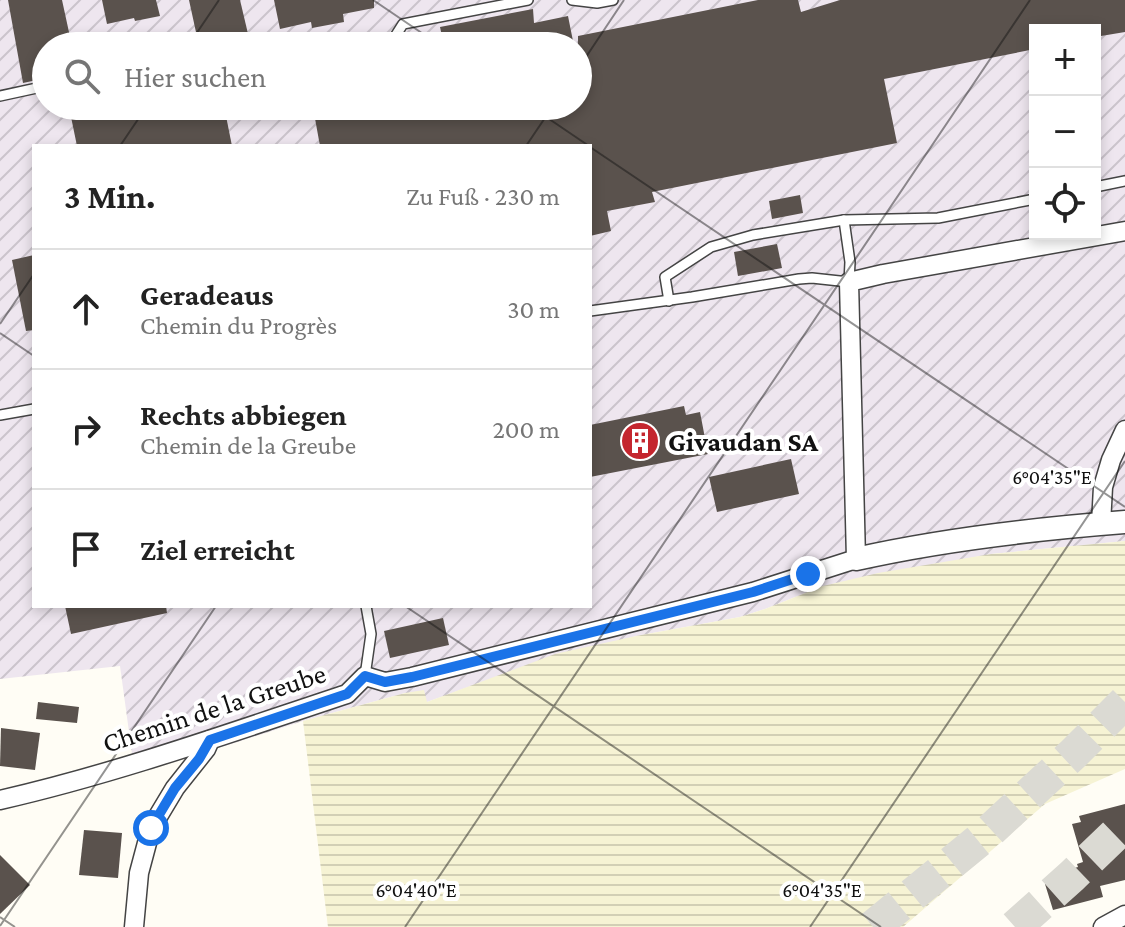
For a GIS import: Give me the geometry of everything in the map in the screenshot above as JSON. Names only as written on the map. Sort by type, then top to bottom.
[{"type":"street","points":[[1125,231],[849,282],[856,559],[912,546],[973,537],[1125,522]]},
{"type":"street","points":[[1101,524],[1103,487],[1125,430]]},
{"type":"street","name":"Chemin de la Greube","points":[[0,800],[53,788],[347,694],[365,676],[385,682],[402,679],[753,592],[856,559]]},
{"type":"street","points":[[134,927],[139,873],[151,828],[210,740]]},
{"type":"street","points":[[1103,927],[1125,915]]},
{"type":"lane","points":[[398,32],[403,24],[528,0]]},
{"type":"lane","points":[[572,0],[597,3],[613,0]]},
{"type":"lane","points":[[0,96],[32,89]]},
{"type":"lane","points":[[1101,186],[1125,181]]},
{"type":"lane","points":[[669,301],[665,277],[711,247],[753,235],[844,220],[938,218],[1029,200]]},
{"type":"lane","points":[[592,311],[799,279],[849,282],[850,262],[844,220]]},
{"type":"lane","points":[[0,415],[32,409]]},
{"type":"lane","points":[[365,676],[371,634],[366,608]]},
{"type":"shaded area","points":[[0,0],[1125,0],[1125,541],[991,554],[823,586],[740,617],[636,636],[485,681],[427,702],[405,693],[225,746],[133,761],[120,666],[0,679]]},
{"type":"shaded area","points":[[1125,541],[1125,769],[1045,804],[903,927],[328,927],[303,721],[424,690],[427,702],[555,654],[740,617],[823,586],[878,573],[991,554]]},
{"type":"building","points":[[8,0],[62,0],[69,32],[32,32],[32,81],[23,83]]},
{"type":"building","points":[[102,0],[156,0],[160,16],[107,24]]},
{"type":"building","points":[[189,0],[240,0],[248,32],[196,32]]},
{"type":"building","points":[[274,0],[374,0],[374,8],[343,14],[344,22],[312,28],[311,22],[280,29]]},
{"type":"building","points":[[758,0],[798,0],[801,12],[840,0],[1125,0],[1125,32],[1101,36],[1101,24],[1029,24],[1029,50],[884,79],[897,143],[652,192],[655,202],[607,211],[611,231],[592,236],[592,144],[320,144],[315,120],[592,120],[592,33]]},
{"type":"building","points":[[533,9],[534,23],[568,16],[571,32],[441,32],[440,27]]},
{"type":"building","points":[[72,120],[227,120],[232,144],[77,144]]},
{"type":"building","points":[[800,195],[803,213],[772,219],[769,201]]},
{"type":"building","points":[[777,244],[782,268],[738,276],[734,252]]},
{"type":"building","points":[[32,255],[32,330],[26,331],[12,260]]},
{"type":"building","name":"Givaudan SA","points":[[684,406],[686,415],[700,412],[708,454],[592,477],[592,425]]},
{"type":"building","points":[[791,459],[799,494],[717,512],[709,477]]},
{"type":"building","points":[[65,608],[166,608],[167,613],[71,634]]},
{"type":"building","points":[[443,618],[449,645],[390,658],[384,631]]},
{"type":"building","points":[[38,702],[79,707],[77,723],[36,719]]},
{"type":"building","points":[[1,728],[40,733],[35,770],[0,766]]},
{"type":"building","points":[[1125,804],[1125,880],[1100,886],[1103,897],[1053,910],[1045,884],[1052,882],[1050,875],[1078,867],[1077,864],[1083,862],[1072,824],[1081,822],[1079,816]]},
{"type":"building","points":[[84,830],[122,833],[118,878],[79,875]]},
{"type":"building","points":[[0,855],[30,885],[0,914]]},
{"type":"tunnel","points":[[873,927],[983,837],[1125,702]]},
{"type":"tunnel","points":[[1015,927],[1125,825]]},
{"type":"place","name":"Givaudan SA","points":[[640,441]]},
{"type":"route","points":[[151,828],[210,740],[347,694],[365,676],[385,682],[412,677],[753,592],[808,574]]}]
